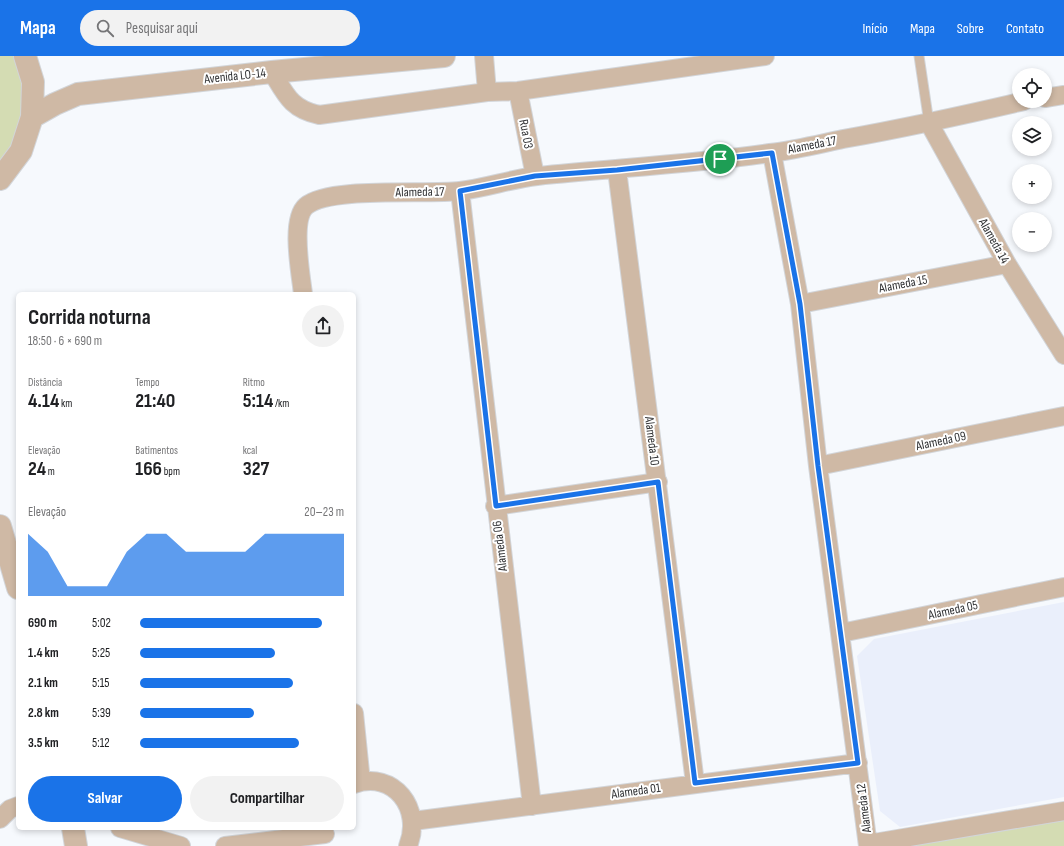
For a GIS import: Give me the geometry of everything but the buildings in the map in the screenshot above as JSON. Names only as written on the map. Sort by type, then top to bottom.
[{"type":"street","points":[[0,179],[21,150],[32,117],[33,82],[24,56]]},
{"type":"street","name":"Avenida LO-14","points":[[32,117],[55,104],[78,94],[272,72],[444,56]]},
{"type":"street","points":[[484,56],[487,92]]},
{"type":"street","points":[[272,72],[291,100],[304,112],[319,115],[487,92],[518,91],[765,56]]},
{"type":"street","name":"Rua 03","points":[[518,91],[535,176]]},
{"type":"street","points":[[1052,97],[1064,95]]},
{"type":"street","name":"Alameda 17","points":[[303,292],[298,242],[301,213],[306,206],[315,201],[346,194],[460,191],[535,176],[617,170],[772,153],[929,123],[1012,104]]},
{"type":"street","name":"Alameda 14","points":[[929,123],[1007,264],[1064,355]]},
{"type":"street","name":"Alameda 12","points":[[772,153],[800,304],[818,466],[868,845]]},
{"type":"street","name":"Alameda 10","points":[[617,170],[658,482],[695,783]]},
{"type":"street","name":"Alameda 06","points":[[460,191],[532,806]]},
{"type":"street","name":"Alameda 15","points":[[800,304],[1007,264]]},
{"type":"street","name":"Alameda 09","points":[[818,466],[1064,416]]},
{"type":"street","points":[[496,506],[658,482]]},
{"type":"street","points":[[0,526],[16,581]]},
{"type":"street","name":"Alameda 05","points":[[841,633],[1064,587]]},
{"type":"street","points":[[356,748],[358,783],[376,782],[390,786],[402,795],[409,807],[413,822],[412,835],[408,846]]},
{"type":"street","name":"Alameda 01","points":[[413,822],[695,783],[858,763]]},
{"type":"street","points":[[0,819],[10,809],[16,807]]},
{"type":"street","points":[[868,845],[1064,811]]},
{"type":"street","points":[[73,830],[76,846]]},
{"type":"street","points":[[127,830],[181,846]]},
{"type":"street","points":[[225,846],[326,836]]},
{"type":"lane","points":[[919,56],[929,123]]},
{"type":"shaded area","points":[[1064,602],[1064,797],[900,827],[880,811],[857,656],[874,639]]},
{"type":"green space","points":[[0,56],[14,56],[24,87],[21,127],[0,165]]},
{"type":"green space","points":[[1064,811],[1064,846],[868,846]]},
{"type":"route","points":[[772,153],[800,304],[818,466],[858,763],[695,783],[658,482],[496,506],[460,191],[535,176],[617,170],[720,159],[772,153]]}]
